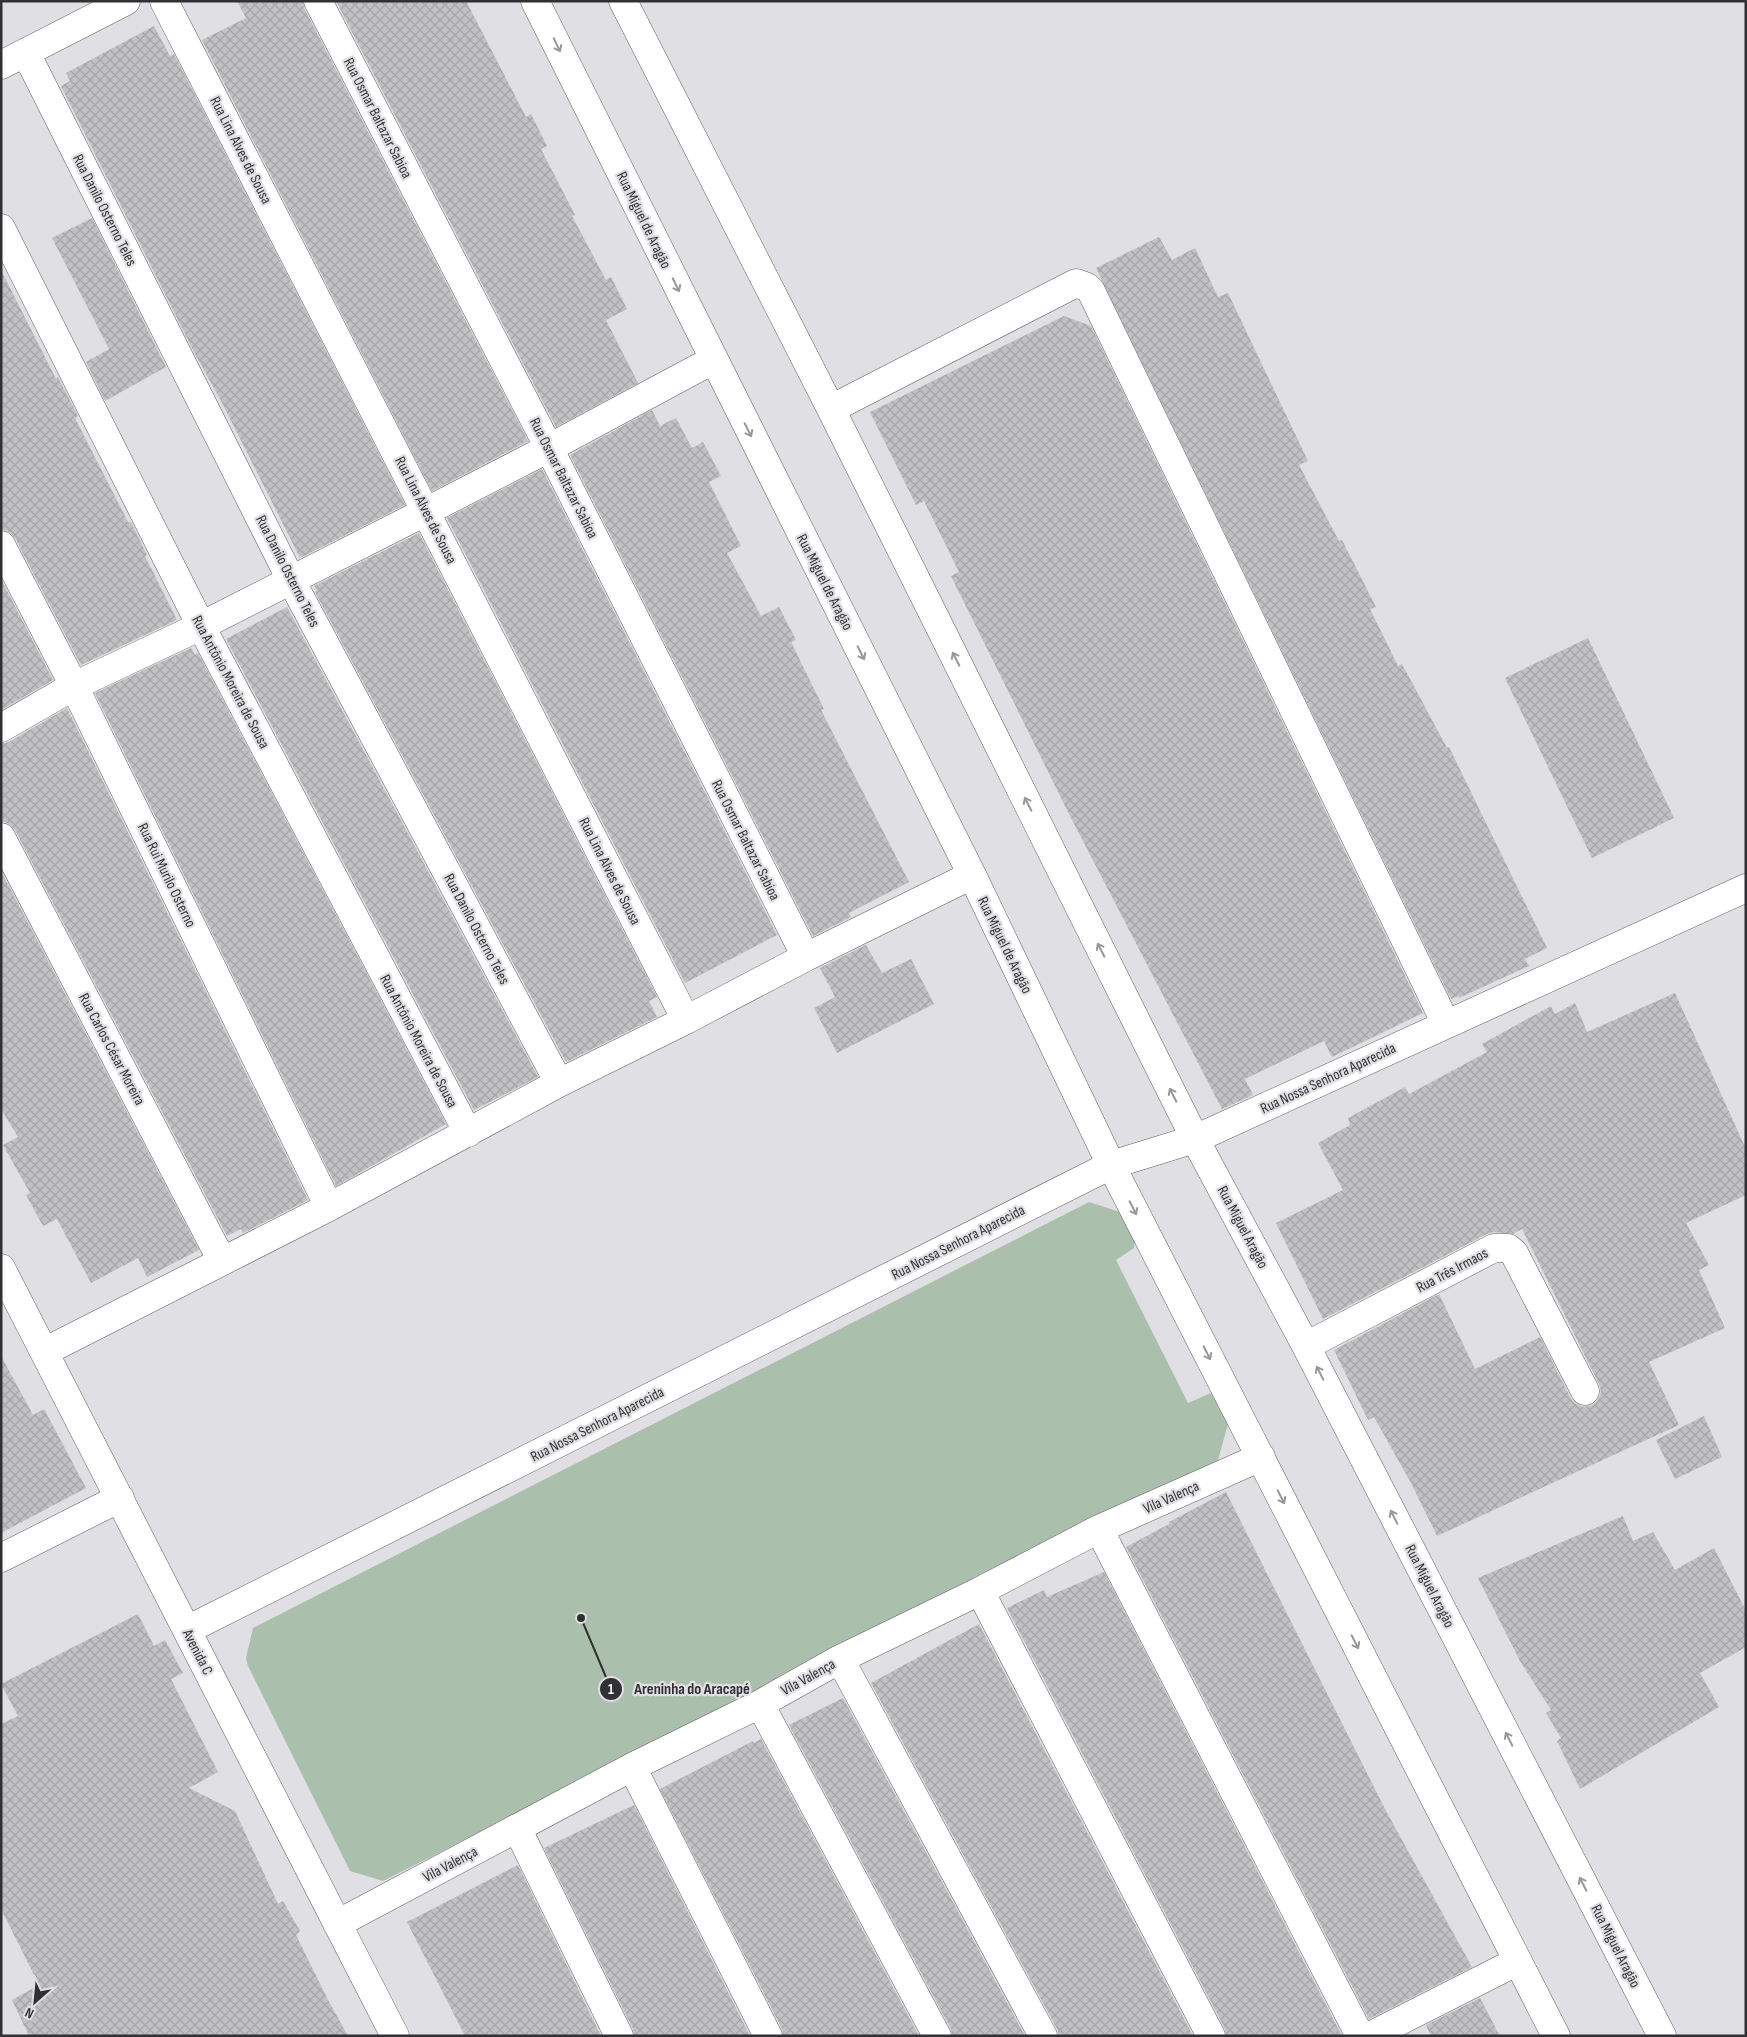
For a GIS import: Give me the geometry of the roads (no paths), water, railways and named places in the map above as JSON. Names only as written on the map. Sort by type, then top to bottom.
[{"type":"street","points":[[1,65],[126,1]]},
{"type":"street","name":"Rua Lina Alves de Sousa","points":[[164,1],[686,1020]]},
{"type":"street","name":"Rua Osmar Baltazar Sabioa","points":[[318,1],[549,448],[806,957]]},
{"type":"street","name":"Rua Miguel de Aragão","points":[[535,1],[972,875],[1111,1165]]},
{"type":"street","points":[[623,1],[831,409],[1195,1139]]},
{"type":"street","name":"Rua Danilo Osterno Teles","points":[[26,53],[292,580],[559,1084]]},
{"type":"street","name":"Rua Antônio Moreira de Sousa","points":[[1,228],[201,626],[468,1133]]},
{"type":"street","points":[[831,409],[1076,283],[1087,287],[1446,1024]]},
{"type":"street","points":[[1,728],[74,686],[201,626],[292,580],[549,448],[713,360]]},
{"type":"street","name":"Rua Rui Murilo Osterno","points":[[1,545],[74,686],[329,1207]]},
{"type":"street","name":"Rua Carlos César Moreira","points":[[1,837],[222,1261]]},
{"type":"street","points":[[44,1352],[329,1207],[559,1084],[806,957],[972,875]]},
{"type":"street","name":"Rua Nossa Senhora Aparecida","points":[[187,1630],[1111,1165],[1195,1139],[1746,888]]},
{"type":"street","name":"Rua Miguel Aragão","points":[[1195,1139],[1306,1346],[1662,2036]]},
{"type":"street","points":[[1111,1165],[1556,2036]]},
{"type":"street","name":"Rua Três Irmaos","points":[[1306,1346],[1494,1248],[1508,1248],[1514,1253],[1585,1391]]},
{"type":"street","name":"Avenida C","points":[[1,1268],[395,2036]]},
{"type":"street","name":"Vila Valença","points":[[336,1924],[632,1767],[760,1704],[840,1659],[980,1591],[1099,1529],[1261,1457]]},
{"type":"street","points":[[1,1558],[120,1498]]},
{"type":"street","points":[[1099,1529],[1360,2036]]},
{"type":"street","points":[[980,1591],[1211,2036]]},
{"type":"street","points":[[840,1659],[1044,2036]]},
{"type":"street","points":[[760,1704],[937,2036]]},
{"type":"street","points":[[632,1767],[768,2036]]},
{"type":"street","points":[[517,1828],[619,2036]]},
{"type":"street","points":[[1370,2036],[1518,1960]]},
{"type":"place","name":"Areninha do Aracapé","points":[[581,1618]]}]
